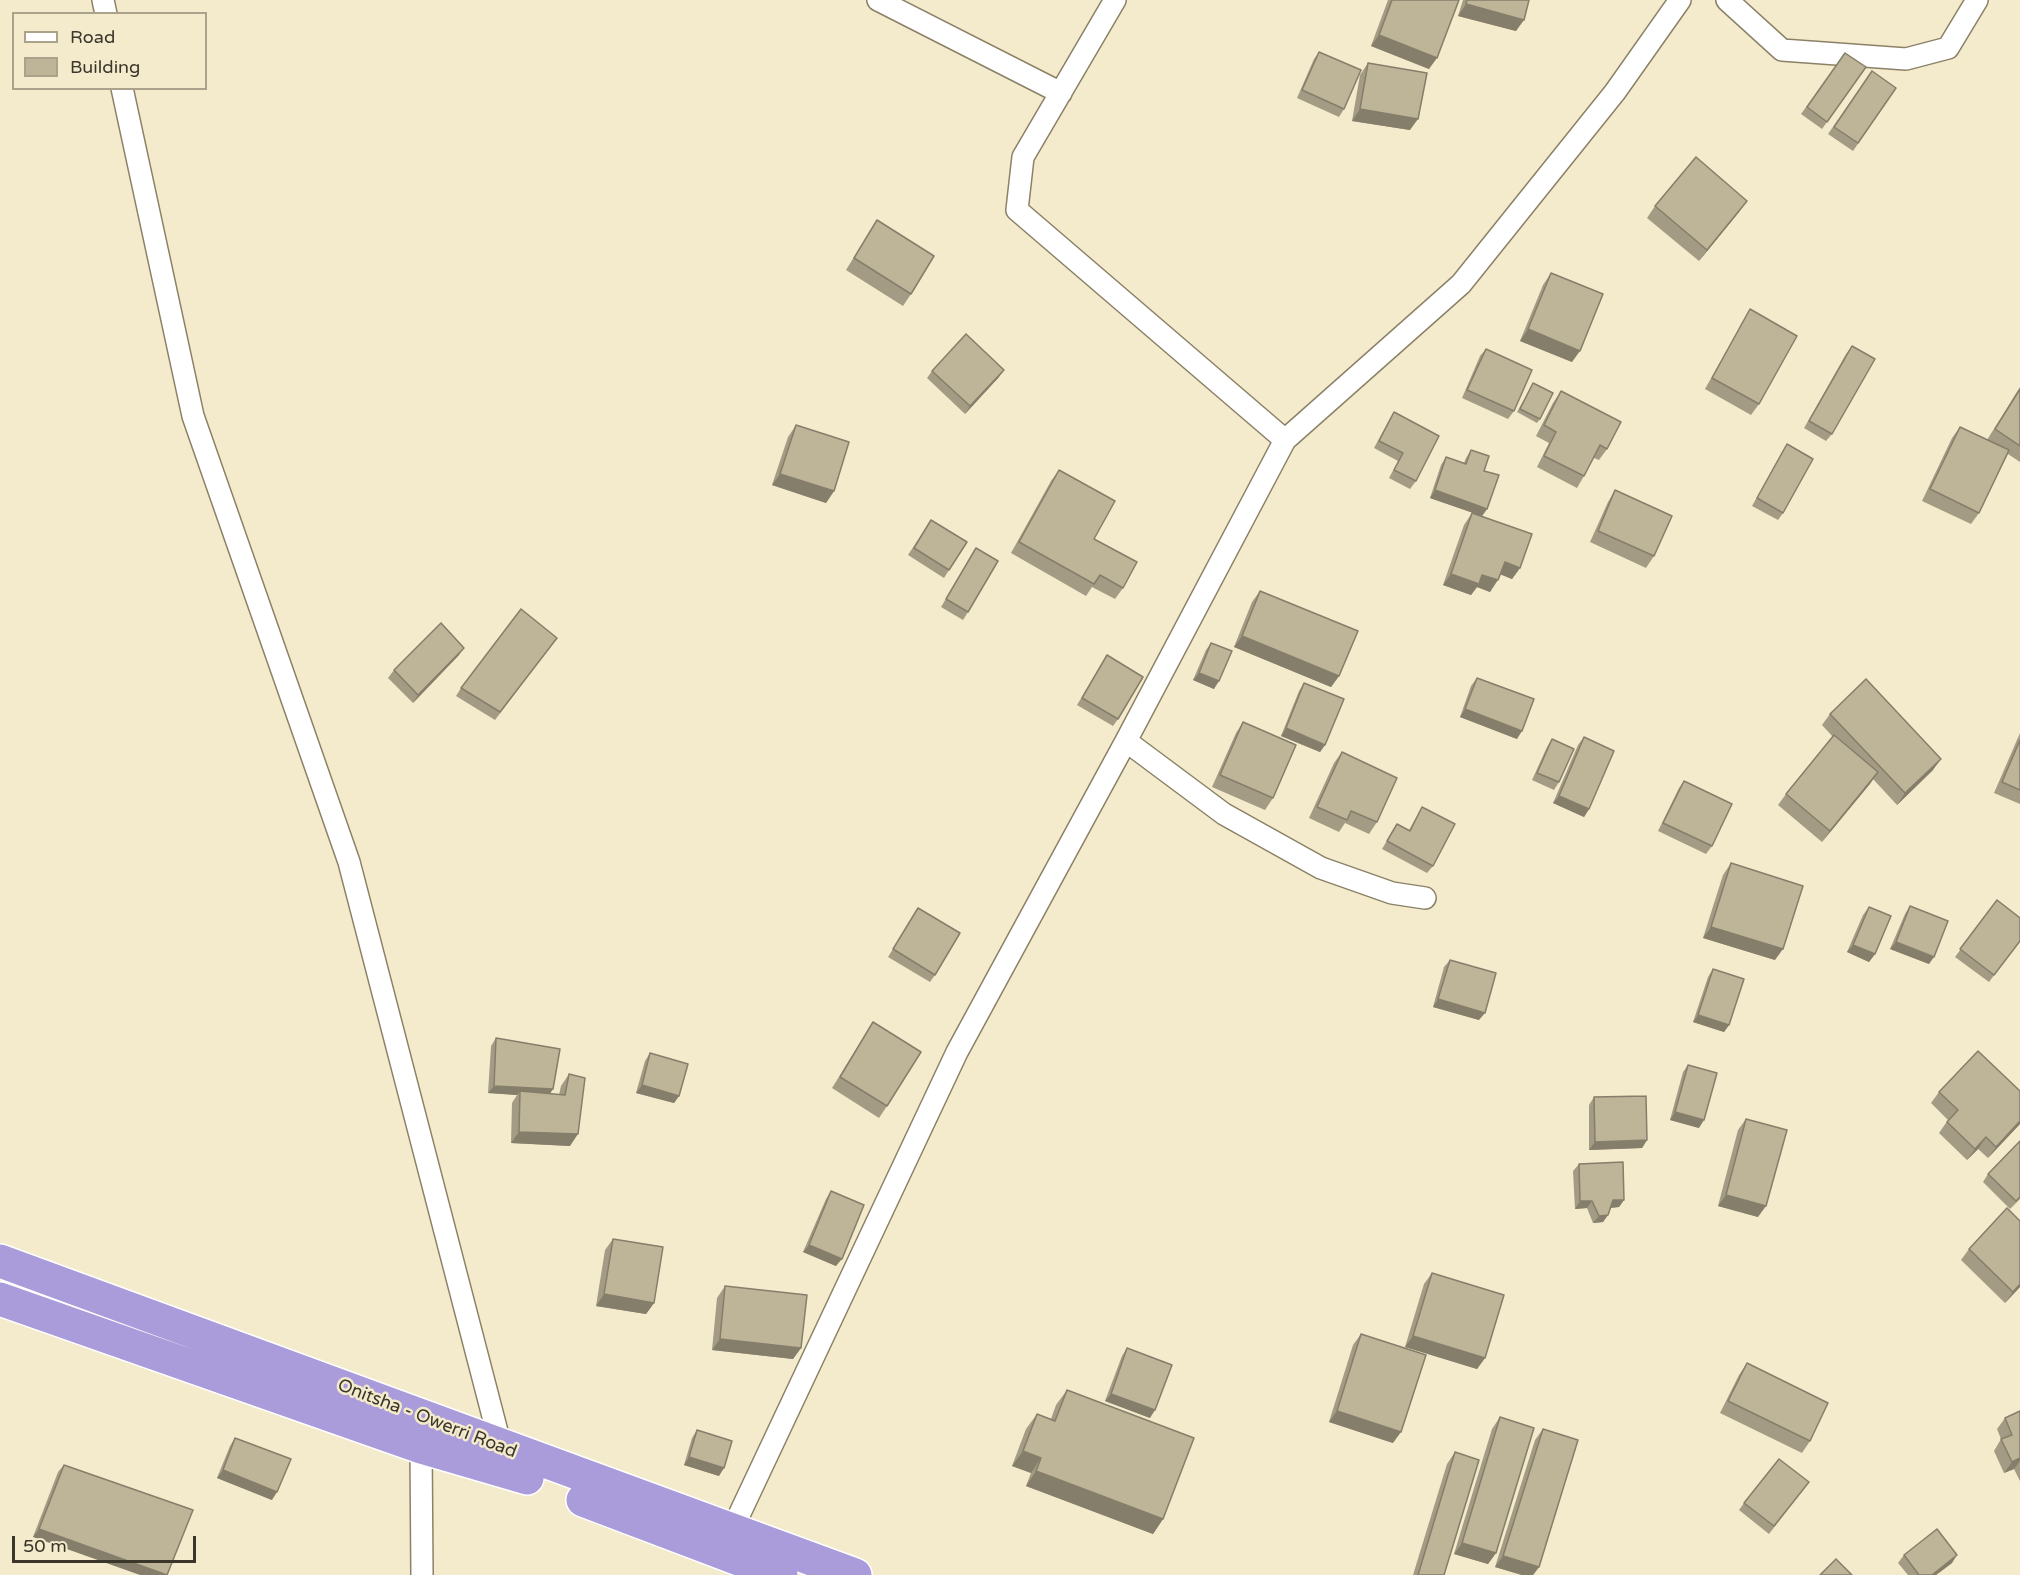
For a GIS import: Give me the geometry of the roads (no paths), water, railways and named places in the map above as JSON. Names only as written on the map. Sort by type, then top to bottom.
[{"type":"highway","name":"Onitsha - Owerri Road","points":[[0,1262],[855,1575]]},
{"type":"highway","name":"Onitsha - Owerri Road","points":[[0,1299],[421,1447],[516,1473],[781,1575]]},
{"type":"street","points":[[878,0],[1060,93]]},
{"type":"street","points":[[1115,0],[1023,157],[1017,210],[1285,440]]},
{"type":"street","points":[[732,1530],[957,1052],[1126,741],[1285,440],[1461,284],[1615,92],[1680,0]]},
{"type":"street","points":[[1727,0],[1782,50],[1906,59],[1948,48],[1977,0]]},
{"type":"street","points":[[122,90],[193,416],[349,862],[501,1447]]},
{"type":"street","points":[[1126,741],[1224,814],[1322,868],[1392,893],[1425,898]]},
{"type":"street","points":[[421,1447],[422,1575]]}]
